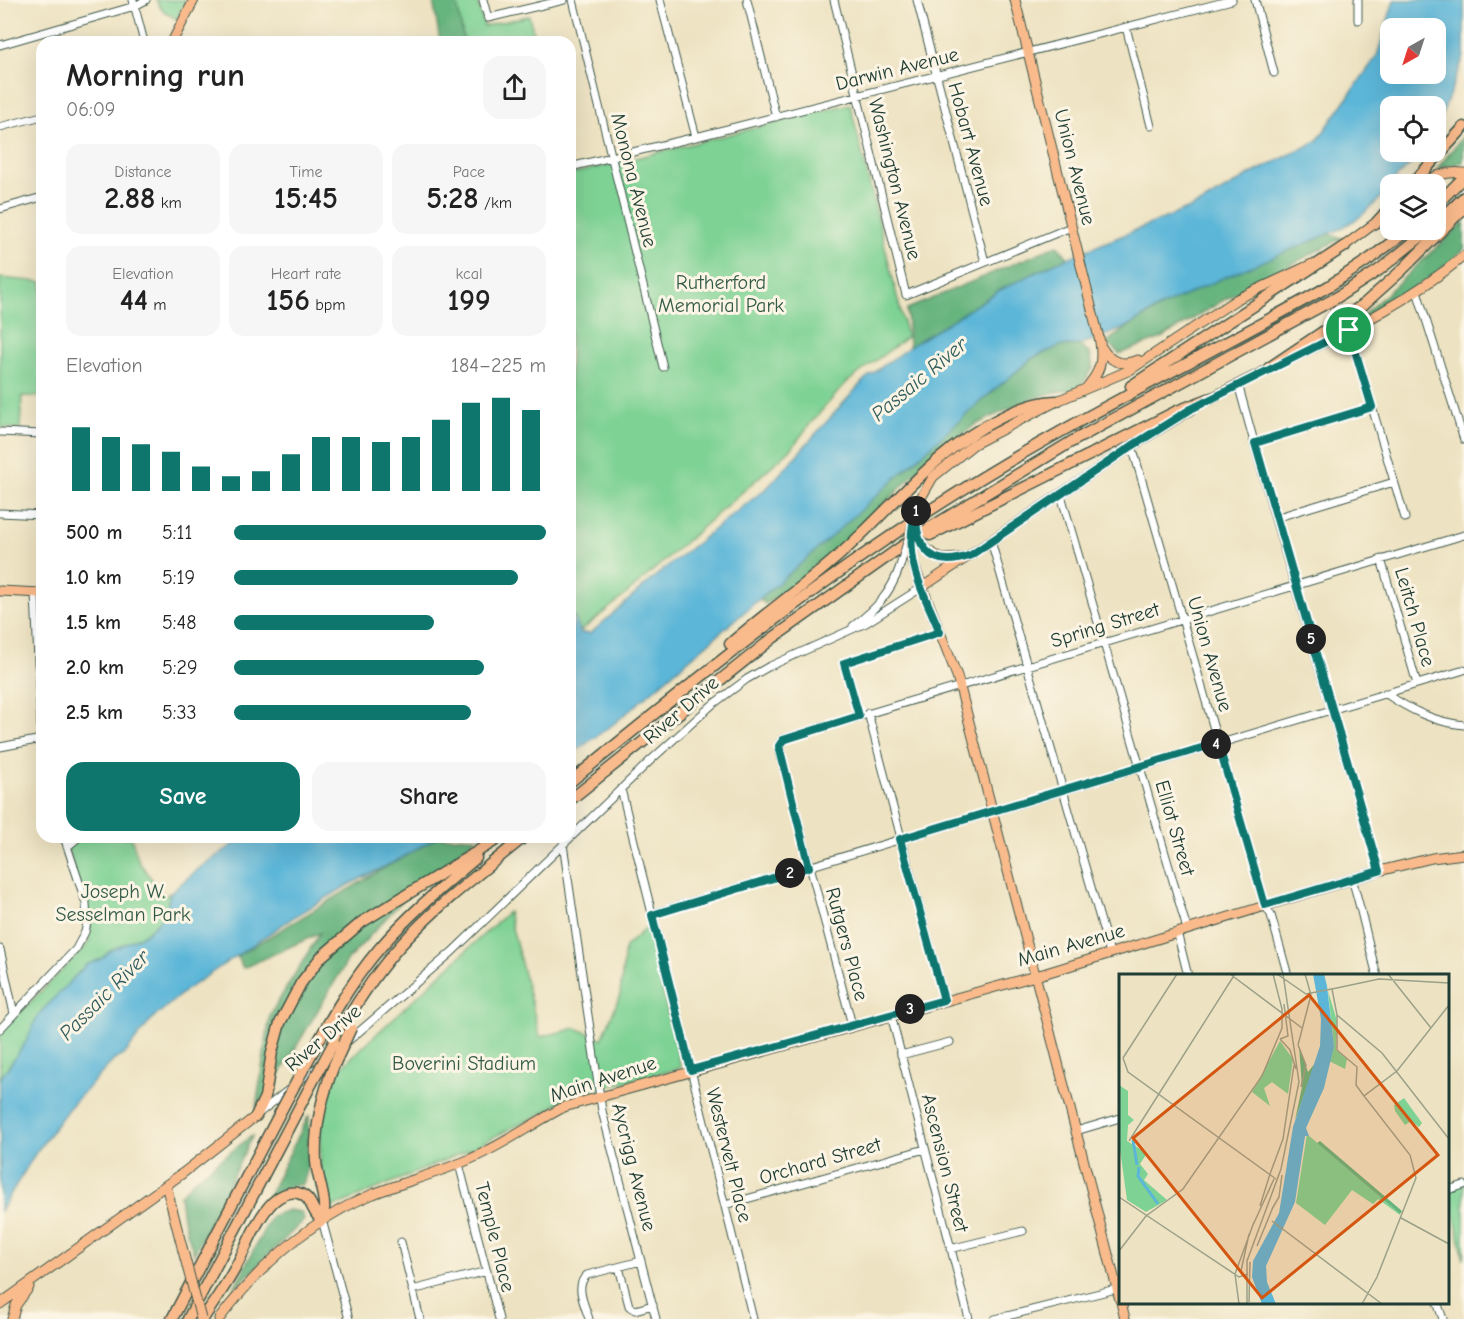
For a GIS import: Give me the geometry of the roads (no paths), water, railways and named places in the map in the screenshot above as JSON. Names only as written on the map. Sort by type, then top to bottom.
[{"type":"highway","points":[[1421,174],[1464,128]]},
{"type":"highway","points":[[1446,196],[1464,175]]},
{"type":"highway","points":[[1446,214],[1464,197]]},
{"type":"highway","points":[[1269,368],[1363,305],[1464,208]]},
{"type":"highway","points":[[1377,222],[1380,219]]},
{"type":"highway","points":[[576,777],[757,631],[868,551],[976,481],[1086,417],[1329,286],[1395,240]]},
{"type":"highway","points":[[576,795],[732,669],[877,564],[962,508],[1049,455],[1336,298],[1417,240]]},
{"type":"highway","points":[[1086,417],[1345,246]]},
{"type":"highway","points":[[877,564],[1177,411],[1211,398]]},
{"type":"highway","points":[[663,706],[736,638],[838,556],[945,452],[980,428],[1005,415],[1035,403],[1057,401]]},
{"type":"highway","points":[[256,1116],[265,1097],[272,1052],[280,1023],[293,996],[311,969],[333,945],[362,922],[491,843]]},
{"type":"highway","points":[[172,1319],[283,1107],[343,999],[377,951],[430,897],[494,843]]},
{"type":"highway","points":[[188,1319],[334,1042],[365,990],[412,933],[439,907],[517,843]]},
{"type":"highway","points":[[202,1319],[225,1286],[264,1214],[274,1201],[286,1194],[298,1193],[310,1201],[316,1215],[322,1220],[326,1208],[317,1175],[316,1134],[320,1106],[334,1065],[351,1028],[388,960]]},
{"type":"main road","points":[[175,36],[194,0]]},
{"type":"main road","name":"Union Avenue","points":[[1015,0],[1100,342]]},
{"type":"main road","points":[[1442,174],[1464,175]]},
{"type":"main road","points":[[1119,1288],[959,686],[911,558],[911,528],[918,503],[933,477],[962,452],[999,429],[1130,370],[1237,299],[1318,261],[1345,246],[1377,222]]},
{"type":"main road","name":"River Drive","points":[[921,588],[1132,446],[1211,398],[1349,330],[1417,291],[1464,256]]},
{"type":"main road","points":[[1100,342],[1110,359],[1122,364],[1135,362],[1167,346]]},
{"type":"main road","points":[[1083,391],[1100,369],[1102,356],[1100,342]]},
{"type":"main road","points":[[918,503],[916,530],[925,549],[936,557],[949,560],[971,555]]},
{"type":"main road","points":[[0,591],[36,593]]},
{"type":"main road","name":"Main Avenue","points":[[219,1319],[268,1264],[322,1220],[372,1195],[459,1164],[512,1138],[564,1107],[1035,975],[1379,871],[1432,858],[1464,854]]},
{"type":"main road","name":"River Drive","points":[[2,1302],[166,1185],[256,1116]]},
{"type":"main road","points":[[166,1185],[202,1319]]},
{"type":"main road","points":[[12,1319],[20,1298],[39,1277]]},
{"type":"main road","points":[[1122,1304],[1125,1319]]},
{"type":"street","points":[[0,45],[146,0]]},
{"type":"street","points":[[483,0],[488,18],[564,0]]},
{"type":"street","name":"Monona Avenue","points":[[573,0],[663,367]]},
{"type":"street","points":[[660,0],[696,137]]},
{"type":"street","points":[[747,0],[776,117]]},
{"type":"street","name":"Washington Avenue","points":[[834,0],[906,295],[985,262]]},
{"type":"street","name":"Hobart Avenue","points":[[917,0],[985,262]]},
{"type":"street","name":"Darwin Avenue","points":[[576,165],[776,117],[1232,0]]},
{"type":"street","points":[[1256,0],[1274,73]]},
{"type":"street","points":[[1358,0],[1358,20]]},
{"type":"street","points":[[134,3],[142,36]]},
{"type":"street","points":[[1126,27],[1151,126]]},
{"type":"street","points":[[0,127],[36,118]]},
{"type":"street","points":[[1439,174],[1464,168]]},
{"type":"street","points":[[0,209],[36,198]]},
{"type":"street","points":[[985,262],[1071,227]]},
{"type":"street","points":[[1417,291],[1464,440]]},
{"type":"street","points":[[1349,330],[1405,518]]},
{"type":"street","points":[[1238,384],[1379,871]]},
{"type":"street","points":[[1255,443],[1372,407]]},
{"type":"street","points":[[0,432],[36,434]]},
{"type":"street","name":"Union Avenue","points":[[1132,446],[1265,905],[1271,915],[1288,974]]},
{"type":"street","points":[[1275,518],[1394,482]]},
{"type":"street","name":"Elliot Street","points":[[1061,495],[1187,929]]},
{"type":"street","points":[[0,513],[36,515]]},
{"type":"street","points":[[844,632],[885,598],[900,566],[911,528]]},
{"type":"street","name":"Spring Street","points":[[790,737],[1464,535]]},
{"type":"street","points":[[991,541],[1110,953]]},
{"type":"street","name":"Leitch Place","points":[[1381,559],[1417,684]]},
{"type":"street","name":"River Drive","points":[[576,832],[693,721],[728,692],[768,667],[876,618],[921,588]]},
{"type":"street","points":[[859,716],[844,663],[940,632]]},
{"type":"street","points":[[652,915],[1464,670]]},
{"type":"street","points":[[1385,693],[1423,716],[1463,727]]},
{"type":"street","points":[[868,713],[944,1000]]},
{"type":"street","name":"Rutgers Place","points":[[790,737],[780,743],[779,749],[852,1025]]},
{"type":"street","points":[[0,747],[36,741]]},
{"type":"street","name":"Westervelt Place","points":[[621,789],[753,1319]]},
{"type":"street","points":[[0,1029],[76,949],[85,932],[86,903],[66,843]]},
{"type":"street","points":[[67,847],[72,843]]},
{"type":"street","name":"River Drive","points":[[256,1116],[450,953],[563,844]]},
{"type":"street","name":"Aycrigg Avenue","points":[[563,844],[599,1096],[656,1319]]},
{"type":"street","points":[[1352,879],[1377,974]]},
{"type":"street","points":[[1177,932],[1188,974]]},
{"type":"street","points":[[0,949],[14,1014]]},
{"type":"street","name":"Ascension Street","points":[[891,1014],[969,1319]]},
{"type":"street","points":[[901,1055],[950,1041]]},
{"type":"street","points":[[1076,1131],[1119,1118]]},
{"type":"street","name":"Orchard Street","points":[[724,1205],[925,1149]]},
{"type":"street","name":"Temple Place","points":[[459,1164],[499,1319]]},
{"type":"street","points":[[1449,1190],[1464,1185]]},
{"type":"street","points":[[322,1220],[349,1319]]},
{"type":"street","points":[[950,1249],[1023,1231]]},
{"type":"street","points":[[401,1242],[420,1319]]},
{"type":"street","points":[[589,1319],[580,1287],[581,1280],[586,1275],[641,1261]]},
{"type":"street","points":[[619,1267],[629,1306],[635,1310],[652,1305]]},
{"type":"street","points":[[412,1290],[487,1271]]},
{"type":"street","points":[[995,1319],[1119,1288]]},
{"type":"street","points":[[1438,1304],[1443,1319]]},
{"type":"water","name":"Passaic River","points":[[1394,0],[1464,0],[1464,56],[1446,104],[1446,96],[1380,96],[1380,162],[1413,162],[1400,174],[1380,174],[1380,198],[1360,217],[1338,230],[1160,307],[1125,328],[1079,345],[1060,346],[1034,357],[981,401],[812,554],[615,723],[576,751],[576,622],[581,633],[591,633],[659,573],[769,486],[865,379],[909,347],[1000,290],[1053,264],[1202,203],[1253,173],[1317,141],[1377,56],[1380,46],[1380,84],[1446,84],[1446,18],[1389,18]]},
{"type":"water","name":"Passaic River","points":[[235,843],[427,843],[294,917],[186,990],[151,1020],[125,1054],[114,1060],[68,1109],[35,1154],[0,1211],[0,1079],[26,1042],[38,1015],[86,965],[145,934],[159,921],[167,907],[170,893],[202,866]]},
{"type":"park label","name":"Rutherford Memorial Park","points":[[721,294]]},
{"type":"park label","name":"Joseph W. Sesselman Park","points":[[123,902]]},
{"type":"park label","name":"Boverini Stadium","points":[[464,1063]]}]
